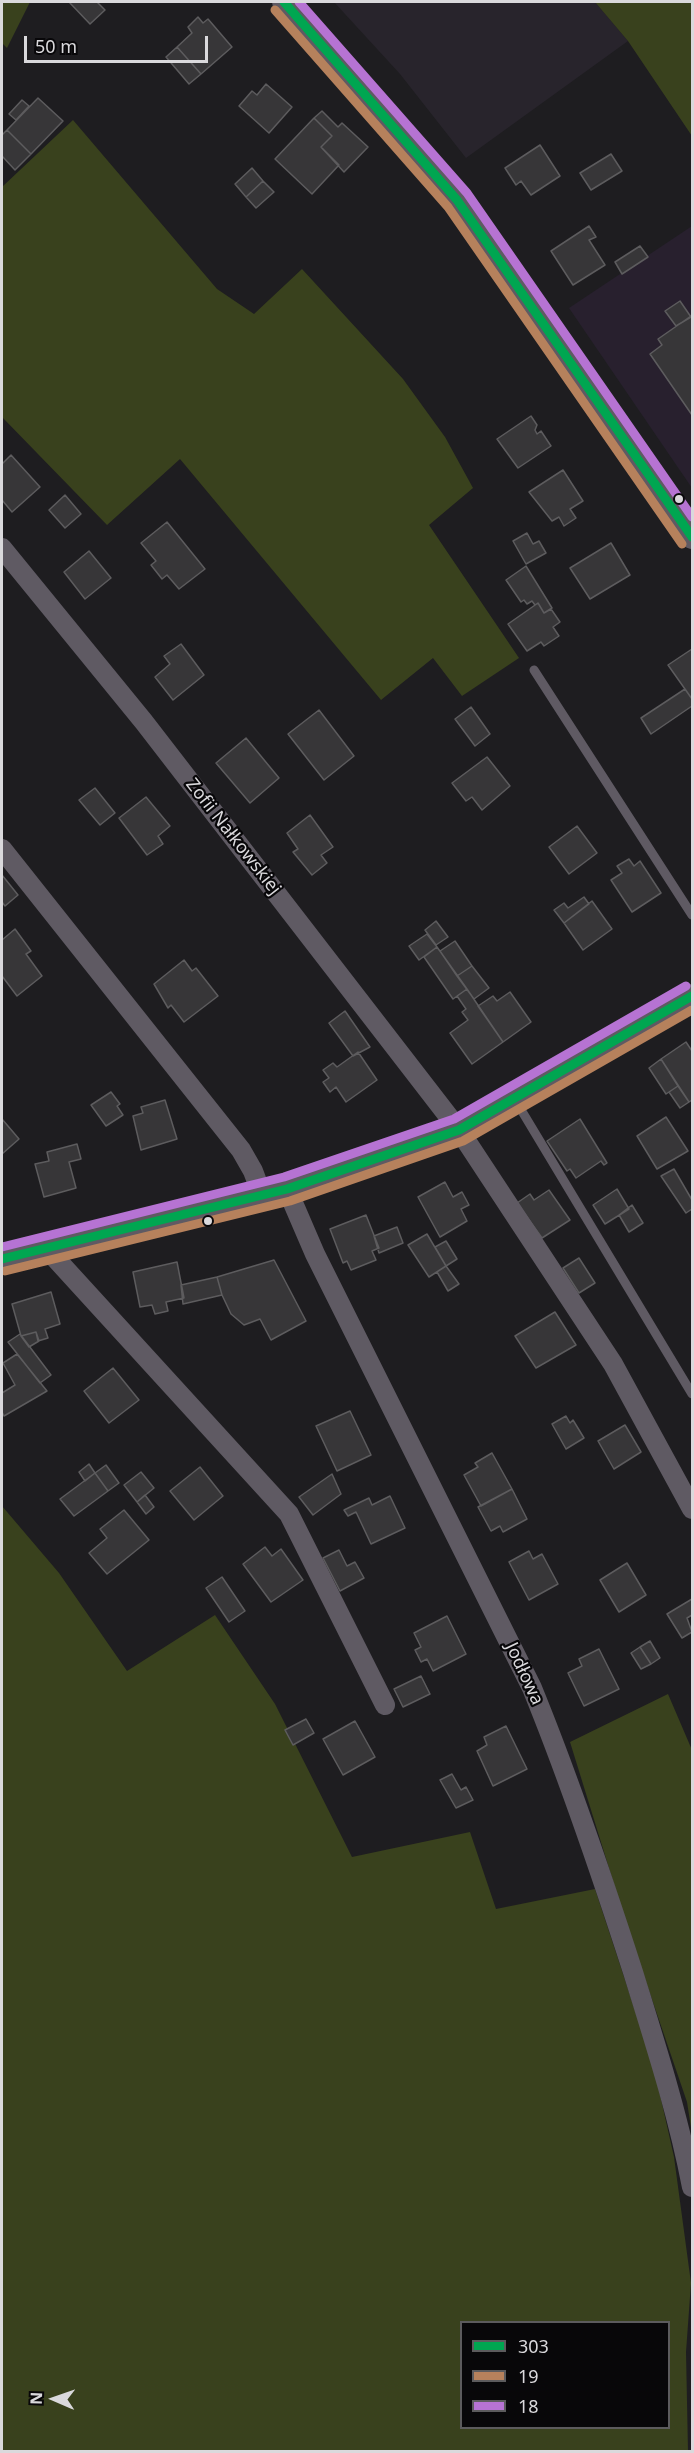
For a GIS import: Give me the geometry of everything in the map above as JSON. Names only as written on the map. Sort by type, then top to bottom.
[{"type":"street","points":[[284,2],[457,200],[693,537]]},
{"type":"street","name":"Zofii Nałkowskiej","points":[[2,548],[144,722],[459,1130],[613,1364],[693,1509]]},
{"type":"street","points":[[2,849],[242,1150],[254,1171],[262,1195]]},
{"type":"street","points":[[2,1259],[287,1189],[459,1130],[693,996]]},
{"type":"street","name":"Jodłowa","points":[[287,1189],[315,1254],[532,1688],[548,1727],[598,1862],[653,2038],[693,2187]]},
{"type":"street","points":[[47,1249],[289,1514],[385,1705]]},
{"type":"lane","points":[[534,670],[693,915]]},
{"type":"lane","points":[[514,1098],[693,1395]]},
{"type":"shaded area","points":[[334,2],[595,2],[628,41],[466,158],[400,74]]},
{"type":"shaded area","points":[[692,226],[692,488],[569,308]]},
{"type":"green space","points":[[2,2],[30,2],[7,48],[2,43]]},
{"type":"green space","points":[[595,2],[692,2],[692,136],[628,41]]},
{"type":"green space","points":[[73,120],[217,289],[254,314],[302,269],[403,379],[445,437],[473,488],[429,525],[519,658],[462,696],[433,658],[381,700],[180,459],[107,525],[2,417],[2,187]]},
{"type":"green space","points":[[2,1506],[59,1573],[127,1671],[215,1615],[275,1704],[352,1857],[470,1832],[496,1909],[595,1889],[654,2068],[674,2157],[691,2283],[686,2352],[688,2451],[2,2451]]},
{"type":"green space","points":[[668,1694],[692,1750],[692,2134],[687,2102],[626,1923],[570,1742]]},
{"type":"building","points":[[69,2],[97,2],[105,10],[90,24]]},
{"type":"building","points":[[198,17],[203,23],[208,19],[232,47],[201,74],[177,47],[192,33],[188,27]]},
{"type":"building","points":[[177,47],[201,74],[189,84],[166,57]]},
{"type":"building","points":[[266,84],[292,107],[269,133],[239,106],[252,91],[257,95]]},
{"type":"building","points":[[38,98],[63,121],[31,154],[7,130]]},
{"type":"building","points":[[22,100],[29,106],[16,120],[9,114]]},
{"type":"building","points":[[322,111],[338,127],[342,123],[368,147],[344,172],[321,147],[332,136],[314,118]]},
{"type":"building","points":[[314,118],[332,136],[321,147],[339,165],[312,194],[275,159]]},
{"type":"building","points":[[7,130],[31,154],[15,170],[2,156],[2,135]]},
{"type":"building","points":[[540,145],[560,176],[531,195],[521,181],[516,185],[505,168]]},
{"type":"building","points":[[611,154],[622,171],[591,190],[580,173]]},
{"type":"building","points":[[252,168],[263,181],[246,197],[235,184]]},
{"type":"building","points":[[263,181],[274,192],[256,208],[246,197]]},
{"type":"building","points":[[589,226],[596,237],[589,240],[605,265],[573,285],[551,251]]},
{"type":"building","points":[[640,246],[648,257],[622,274],[615,262]]},
{"type":"building","points":[[680,301],[691,317],[676,326],[665,311]]},
{"type":"building","points":[[691,316],[692,415],[650,354],[662,345],[658,339]]},
{"type":"building","points":[[531,416],[537,425],[535,430],[537,434],[541,431],[551,446],[518,468],[497,439]]},
{"type":"building","points":[[11,455],[40,487],[12,512],[2,500],[2,464]]},
{"type":"building","points":[[563,470],[583,501],[570,509],[576,518],[564,526],[559,517],[552,521],[529,492]]},
{"type":"building","points":[[65,495],[81,514],[65,528],[49,510]]},
{"type":"building","points":[[167,522],[205,569],[179,589],[167,575],[162,579],[151,565],[156,561],[141,543]]},
{"type":"building","points":[[527,533],[533,544],[539,541],[546,553],[526,564],[513,541]]},
{"type":"building","points":[[611,543],[630,575],[590,599],[570,568]]},
{"type":"building","points":[[89,551],[111,578],[85,599],[64,572]]},
{"type":"building","points":[[526,566],[552,608],[544,613],[538,603],[535,605],[532,601],[527,604],[524,600],[521,602],[506,580]]},
{"type":"building","points":[[538,603],[544,613],[551,609],[560,622],[553,627],[559,636],[544,646],[541,642],[527,651],[508,624]]},
{"type":"building","points":[[181,644],[204,675],[173,700],[155,677],[170,664],[164,656]]},
{"type":"building","points":[[692,649],[692,699],[668,665]]},
{"type":"building","points":[[685,689],[692,699],[692,706],[651,734],[641,718]]},
{"type":"building","points":[[471,707],[490,734],[475,746],[455,719]]},
{"type":"building","points":[[319,710],[354,756],[324,780],[288,734]]},
{"type":"building","points":[[246,738],[279,778],[250,803],[216,763]]},
{"type":"building","points":[[487,757],[510,786],[482,810],[472,797],[466,801],[452,783]]},
{"type":"building","points":[[95,788],[115,813],[100,825],[79,800]]},
{"type":"building","points":[[146,797],[170,826],[158,836],[163,844],[147,855],[119,818]]},
{"type":"building","points":[[310,815],[333,847],[321,855],[327,863],[312,875],[293,852],[298,849],[287,833]]},
{"type":"building","points":[[577,826],[597,853],[569,874],[549,847]]},
{"type":"building","points":[[629,859],[634,866],[640,861],[661,893],[632,912],[611,880],[622,873],[617,866]]},
{"type":"building","points":[[2,875],[18,895],[5,906],[2,902]]},
{"type":"building","points":[[584,897],[589,904],[564,923],[554,910],[564,903],[568,908]]},
{"type":"building","points":[[592,901],[612,929],[583,950],[564,923]]},
{"type":"building","points":[[436,921],[448,937],[436,945],[425,930]]},
{"type":"building","points":[[15,929],[31,951],[26,954],[42,976],[17,996],[2,976],[2,940]]},
{"type":"building","points":[[427,934],[437,947],[419,960],[409,946]]},
{"type":"building","points":[[455,941],[472,966],[457,976],[440,951]]},
{"type":"building","points":[[437,947],[467,989],[453,999],[424,957]]},
{"type":"building","points":[[184,960],[192,971],[196,968],[218,996],[184,1022],[171,1005],[168,1008],[154,984]]},
{"type":"building","points":[[472,966],[489,988],[474,999],[457,976]]},
{"type":"building","points":[[467,989],[503,1042],[472,1064],[450,1033],[468,1020],[462,1012],[466,1009],[457,996]]},
{"type":"building","points":[[510,992],[531,1022],[503,1042],[478,1006],[493,996],[497,1001]]},
{"type":"building","points":[[345,1011],[370,1047],[353,1056],[329,1023]]},
{"type":"building","points":[[686,1042],[692,1051],[692,1100],[689,1102],[661,1059]]},
{"type":"building","points":[[358,1052],[377,1080],[346,1102],[336,1087],[330,1092],[323,1082],[329,1078],[323,1070],[333,1063],[337,1067]]},
{"type":"building","points":[[661,1059],[678,1086],[666,1094],[649,1068]]},
{"type":"building","points":[[678,1086],[689,1102],[680,1108],[669,1092]]},
{"type":"building","points":[[111,1092],[120,1104],[117,1106],[123,1115],[106,1126],[91,1105]]},
{"type":"building","points":[[165,1100],[177,1139],[141,1150],[133,1116],[143,1113],[141,1107]]},
{"type":"building","points":[[666,1117],[688,1151],[657,1169],[637,1136]]},
{"type":"building","points":[[2,1119],[19,1139],[2,1154]]},
{"type":"building","points":[[580,1119],[607,1163],[604,1165],[601,1161],[576,1178],[570,1169],[567,1171],[547,1141]]},
{"type":"building","points":[[77,1144],[81,1159],[69,1162],[76,1188],[44,1197],[35,1164],[49,1161],[47,1152]]},
{"type":"building","points":[[674,1169],[692,1200],[692,1209],[686,1213],[661,1176]]},
{"type":"building","points":[[445,1182],[453,1197],[462,1192],[469,1205],[461,1209],[467,1221],[440,1237],[418,1197]]},
{"type":"building","points":[[617,1189],[629,1209],[605,1224],[593,1205]]},
{"type":"building","points":[[549,1190],[570,1220],[542,1238],[517,1203],[530,1194],[534,1200]]},
{"type":"building","points":[[632,1205],[643,1223],[629,1232],[619,1215]]},
{"type":"building","points":[[366,1215],[379,1248],[372,1251],[376,1260],[351,1270],[347,1261],[343,1263],[330,1229]]},
{"type":"building","points":[[397,1227],[403,1243],[379,1253],[374,1236]]},
{"type":"building","points":[[427,1234],[446,1266],[429,1277],[408,1245]]},
{"type":"building","points":[[446,1241],[457,1259],[446,1266],[435,1247]]},
{"type":"building","points":[[579,1258],[595,1283],[579,1293],[563,1268]]},
{"type":"building","points":[[274,1260],[306,1321],[271,1340],[260,1319],[244,1325],[231,1314],[217,1277]]},
{"type":"building","points":[[177,1262],[184,1298],[166,1302],[168,1311],[155,1314],[152,1305],[140,1307],[133,1272]]},
{"type":"building","points":[[446,1266],[459,1284],[448,1291],[437,1272]]},
{"type":"building","points":[[217,1277],[222,1295],[183,1304],[181,1285]]},
{"type":"building","points":[[51,1292],[60,1324],[45,1329],[48,1338],[38,1341],[36,1332],[21,1336],[12,1304]]},
{"type":"building","points":[[555,1312],[576,1345],[536,1368],[515,1336]]},
{"type":"building","points":[[36,1332],[39,1341],[29,1347],[21,1336]]},
{"type":"building","points":[[20,1334],[51,1375],[40,1383],[8,1342]]},
{"type":"building","points":[[17,1354],[47,1391],[4,1416],[2,1393],[15,1385],[3,1363]]},
{"type":"building","points":[[113,1368],[139,1400],[109,1423],[84,1391]]},
{"type":"building","points":[[350,1411],[371,1455],[337,1471],[316,1426]]},
{"type":"building","points":[[566,1416],[570,1423],[573,1420],[584,1438],[566,1449],[552,1424]]},
{"type":"building","points":[[625,1425],[641,1452],[614,1469],[598,1441]]},
{"type":"building","points":[[492,1453],[512,1489],[481,1506],[464,1475],[478,1467],[475,1463]]},
{"type":"building","points":[[89,1464],[95,1473],[85,1481],[79,1472]]},
{"type":"building","points":[[106,1465],[119,1483],[108,1491],[95,1473]]},
{"type":"building","points":[[200,1467],[223,1496],[194,1520],[170,1491]]},
{"type":"building","points":[[141,1472],[154,1488],[137,1502],[124,1485]]},
{"type":"building","points":[[95,1473],[108,1491],[74,1516],[60,1499]]},
{"type":"building","points":[[332,1474],[341,1494],[313,1515],[299,1497]]},
{"type":"building","points":[[512,1489],[527,1519],[503,1532],[500,1526],[491,1531],[478,1507]]},
{"type":"building","points":[[145,1495],[154,1507],[146,1514],[137,1502]]},
{"type":"building","points":[[390,1496],[405,1528],[371,1544],[356,1512],[348,1516],[344,1510],[369,1498],[372,1505]]},
{"type":"building","points":[[124,1510],[149,1540],[107,1574],[89,1553],[107,1538],[100,1529]]},
{"type":"building","points":[[265,1547],[272,1556],[281,1549],[303,1580],[271,1602],[243,1564]]},
{"type":"building","points":[[339,1550],[347,1566],[355,1562],[364,1578],[340,1591],[323,1558]]},
{"type":"building","points":[[529,1551],[533,1559],[542,1554],[558,1584],[529,1600],[509,1562]]},
{"type":"building","points":[[627,1563],[646,1595],[619,1612],[600,1580]]},
{"type":"building","points":[[222,1577],[245,1611],[229,1622],[206,1588]]},
{"type":"building","points":[[692,1599],[692,1615],[687,1618],[692,1632],[682,1638],[667,1614]]},
{"type":"building","points":[[447,1616],[466,1654],[433,1671],[427,1659],[421,1662],[415,1650],[421,1647],[414,1633]]},
{"type":"building","points":[[650,1641],[660,1658],[651,1664],[640,1647]]},
{"type":"building","points":[[640,1647],[651,1664],[641,1669],[631,1653]]},
{"type":"building","points":[[599,1649],[619,1689],[584,1706],[568,1673],[582,1666],[579,1659]]},
{"type":"building","points":[[421,1676],[430,1694],[403,1707],[394,1689]]},
{"type":"building","points":[[306,1719],[314,1733],[293,1745],[285,1730]]},
{"type":"building","points":[[355,1721],[375,1757],[343,1775],[323,1739]]},
{"type":"building","points":[[506,1726],[527,1769],[493,1786],[477,1751],[487,1745],[484,1737]]},
{"type":"building","points":[[452,1774],[461,1790],[466,1787],[473,1800],[456,1808],[440,1780]]},
{"type":"transit line","name":"303","points":[[284,2],[457,200],[692,537]]},
{"type":"transit line","name":"18","points":[[299,2],[467,193],[692,517]]},
{"type":"transit line","name":"19","points":[[275,10],[448,207],[682,544]]},
{"type":"transit line","name":"18","points":[[2,1247],[284,1177],[454,1119],[686,986]]},
{"type":"transit line","name":"303","points":[[2,1259],[287,1189],[459,1130],[692,996]]},
{"type":"transit line","name":"19","points":[[5,1271],[290,1201],[463,1141],[692,1010]]}]
